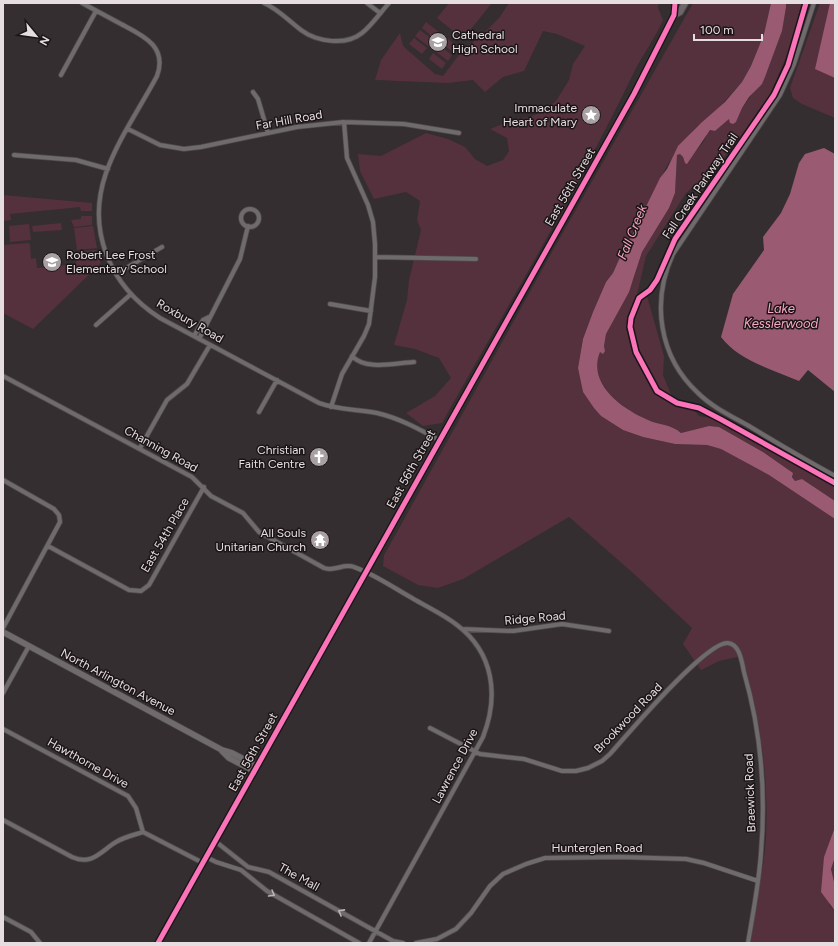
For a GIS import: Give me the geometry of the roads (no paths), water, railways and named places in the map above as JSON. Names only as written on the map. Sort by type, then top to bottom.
[{"type":"main road","name":"East 56th Street","points":[[158,943],[634,94],[674,15],[676,3]]},
{"type":"main road","name":"East 56th Street","points":[[674,15],[680,12],[685,3]]},
{"type":"main road","name":"North Arlington Avenue","points":[[3,632],[222,750],[232,753],[256,768]]},
{"type":"street","points":[[60,75],[96,11],[82,3]]},
{"type":"street","points":[[264,3],[272,4],[306,34],[328,40],[342,40],[357,36],[389,3]]},
{"type":"street","points":[[367,3],[380,13]]},
{"type":"street","points":[[814,3],[792,70],[780,95],[674,254],[664,281],[660,309],[664,337],[670,355],[681,374],[698,393],[718,408],[835,476]]},
{"type":"street","name":"Roxbury Road","points":[[96,11],[147,38],[154,46],[158,54],[159,66],[157,76],[108,169],[102,189],[99,216],[103,243],[116,274],[131,294],[149,311],[319,403],[331,407],[390,417],[404,422],[439,440]]},
{"type":"street","points":[[253,92],[258,99],[268,133]]},
{"type":"street","points":[[331,407],[340,378],[364,336],[371,310],[375,257],[375,235],[372,218],[366,200],[347,158],[344,122]]},
{"type":"street","name":"Far Hill Road","points":[[128,129],[156,144],[180,149],[195,148],[308,125],[344,122],[398,123],[459,133]]},
{"type":"street","points":[[14,155],[76,160],[108,169]]},
{"type":"street","points":[[254,209],[258,213],[259,219],[256,224],[248,226],[243,223],[242,215],[245,210],[254,209]]},
{"type":"street","points":[[199,339],[240,259],[248,226]]},
{"type":"street","points":[[116,274],[162,247]]},
{"type":"street","points":[[375,257],[476,259]]},
{"type":"street","points":[[96,325],[131,294]]},
{"type":"street","points":[[330,304],[371,310]]},
{"type":"street","points":[[194,336],[203,320],[209,317]]},
{"type":"street","points":[[140,448],[167,400],[189,382],[210,345]]},
{"type":"street","points":[[352,356],[358,362],[367,364],[414,362]]},
{"type":"street","name":"Channing Road","points":[[3,376],[192,477],[212,496],[243,512],[259,532],[324,568],[331,569],[351,566],[365,572]]},
{"type":"street","points":[[259,412],[277,380]]},
{"type":"street","points":[[3,480],[52,508],[59,515],[59,526],[3,628]]},
{"type":"street","name":"East 54th Place","points":[[48,546],[128,590],[141,591],[149,584],[204,487]]},
{"type":"street","name":"Lawrence Drive","points":[[365,572],[447,618],[462,629],[473,641],[482,655],[489,673],[492,689],[492,711],[488,725],[475,752],[369,943]]},
{"type":"street","name":"Ridge Road","points":[[462,629],[513,631],[562,624],[609,631]]},
{"type":"street","name":"Brookwood Road","points":[[430,728],[483,755],[524,759],[562,771],[576,771],[588,768],[610,754],[696,662],[718,645],[726,643],[734,645]]},
{"type":"street","name":"Braewick Road","points":[[734,645],[738,651],[751,700],[762,775],[763,825],[758,881],[748,943]]},
{"type":"street","points":[[3,693],[29,646]]},
{"type":"street","name":"Hawthorne Drive","points":[[3,729],[128,796],[136,808],[143,832]]},
{"type":"street","points":[[3,820],[72,857],[83,860],[94,859],[118,840],[143,832],[202,863]]},
{"type":"street","name":"The Mall","points":[[215,841],[246,866],[269,872],[375,931]]},
{"type":"street","name":"Hunterglen Road","points":[[416,943],[438,938],[456,929],[471,913],[490,886],[503,874],[545,858],[620,856],[686,859],[704,863],[758,881]]},
{"type":"street","points":[[206,857],[243,871],[267,891],[359,943]]},
{"type":"street","points":[[232,866],[236,859]]},
{"type":"street","points":[[243,871],[246,866]]},
{"type":"street","points":[[3,917],[31,932],[40,943]]},
{"type":"street","points":[[375,931],[396,943],[403,943]]},
{"type":"water","name":"Fall Creek","points":[[771,3],[786,3],[786,7],[782,31],[762,84],[749,97],[736,122],[733,124],[730,123],[729,119],[715,131],[710,130],[687,164],[680,154],[677,155],[675,193],[669,208],[642,252],[629,292],[606,334],[604,346],[605,351],[603,354],[600,352],[597,364],[598,375],[609,394],[618,402],[652,422],[669,426],[681,433],[709,426],[719,427],[763,452],[793,473],[792,477],[795,481],[802,479],[835,501],[835,519],[769,475],[721,449],[707,445],[675,444],[643,437],[623,430],[601,416],[594,408],[583,392],[578,368],[583,339],[593,312],[606,282],[613,273],[625,246],[660,178],[667,169],[678,146],[725,102],[742,82],[751,66],[764,34]]},
{"type":"water","points":[[830,3],[835,3],[835,78],[815,69]]},
{"type":"water","name":"Lake Kesslerwood","points":[[824,148],[835,154],[835,392],[808,370],[799,381],[757,364],[737,352],[721,337],[733,294],[764,250],[763,237],[781,213],[790,194],[799,163],[805,154]]},
{"type":"water","points":[[835,827],[835,857],[831,869],[835,886],[835,911],[821,892],[824,857]]},
{"type":"place","name":"Cathedral High School","points":[[438,42]]},
{"type":"place","name":"Immaculate Heart of Mary","points":[[591,115]]},
{"type":"place","name":"Robert Lee Frost Elementary School","points":[[52,262]]},
{"type":"place","name":"Christian Faith Centre","points":[[319,457]]},
{"type":"place","name":"All Souls Unitarian Church","points":[[320,540]]}]
